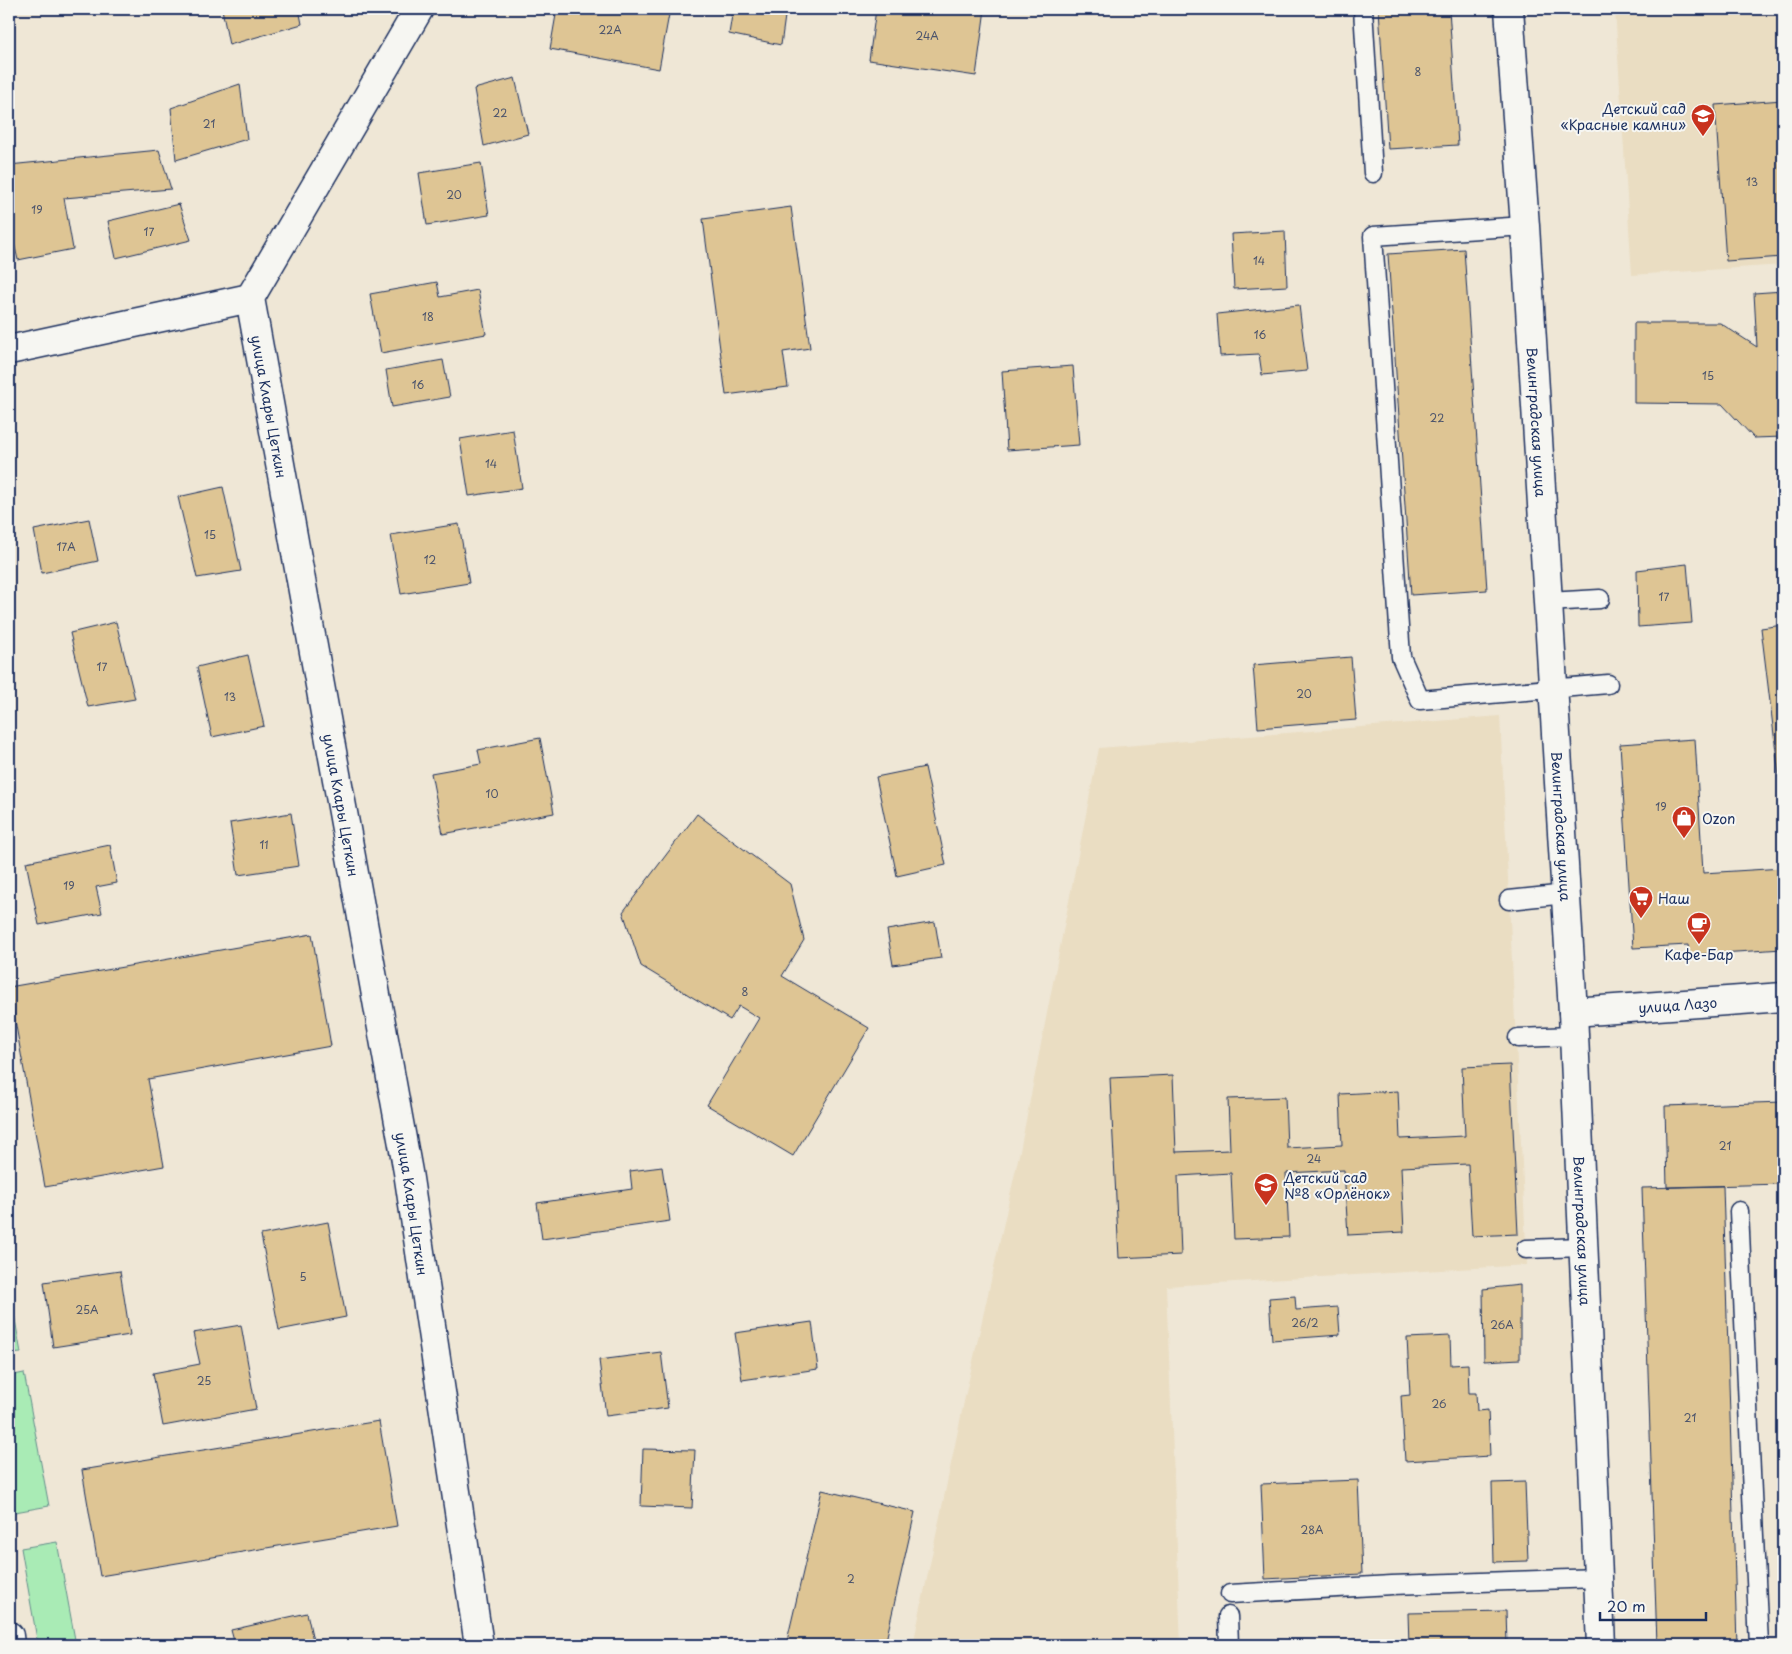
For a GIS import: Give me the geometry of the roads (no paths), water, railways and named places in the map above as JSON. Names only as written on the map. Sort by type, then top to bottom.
[{"type":"street","points":[[9,350],[250,298],[419,9]]},
{"type":"street","name":"Велинградская улица","points":[[1509,9],[1525,226],[1566,894],[1601,1645]]},
{"type":"street","name":"улица Клары Цеткин","points":[[250,298],[408,1172],[479,1645]]},
{"type":"street","name":"улица Лазо","points":[[1573,1024],[1783,997]]},
{"type":"street","points":[[9,1636],[10,1645]]},
{"type":"lane","points":[[1362,9],[1373,173]]},
{"type":"lane","points":[[1525,226],[1373,236],[1401,658],[1420,700],[1608,684]]},
{"type":"lane","points":[[1548,602],[1600,599]]},
{"type":"lane","points":[[1509,900],[1566,894]]},
{"type":"lane","points":[[1518,1038],[1573,1024]]},
{"type":"lane","points":[[1739,1211],[1759,1645]]},
{"type":"lane","points":[[1526,1250],[1583,1247]]},
{"type":"lane","points":[[1230,1594],[1392,1585],[1598,1578]]},
{"type":"lane","points":[[1228,1616],[1229,1645]]},
{"type":"place","name":"Детский сад «Красные камни»","points":[[1703,137]]},
{"type":"place","name":"Ozon","points":[[1684,839]]},
{"type":"place","name":"Наш","points":[[1641,919]]},
{"type":"place","name":"Кафе-Бар","points":[[1699,945]]},
{"type":"place","name":"Детский сад №8 «Орлёнок»","points":[[1266,1206]]}]
